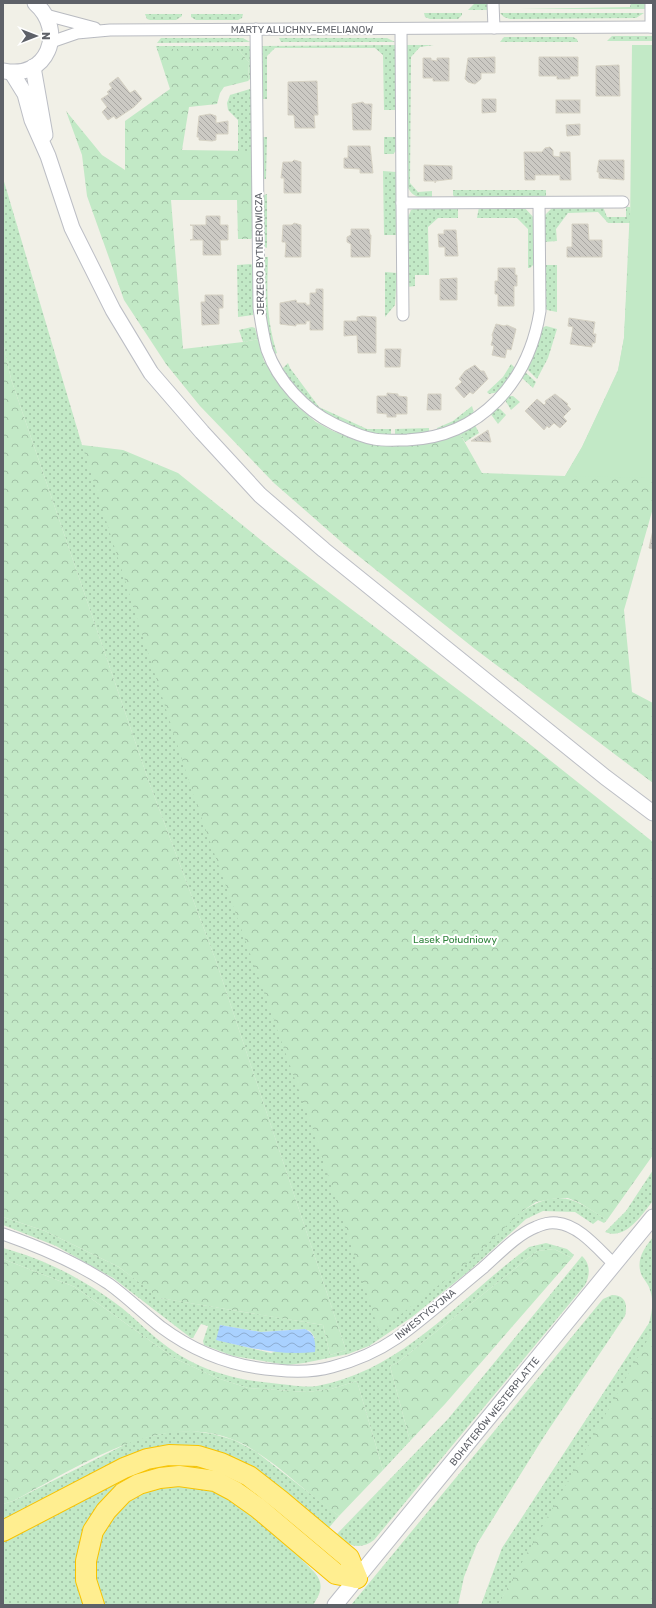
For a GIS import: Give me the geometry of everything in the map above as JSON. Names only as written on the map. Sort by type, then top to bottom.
[{"type":"highway","points":[[3,1531],[124,1468],[147,1459],[169,1455],[198,1456],[221,1463],[249,1476],[349,1558],[357,1578]]},
{"type":"highway","points":[[94,1605],[86,1580],[86,1561],[93,1531],[97,1524],[106,1511],[123,1493],[139,1484],[160,1478],[179,1476],[215,1481],[234,1491],[258,1508],[336,1574],[357,1578]]},
{"type":"main road","points":[[8,72],[22,72],[33,67],[41,61],[48,51],[50,42],[50,26],[46,15],[35,3]]},
{"type":"main road","points":[[33,67],[48,156]]},
{"type":"main road","points":[[8,72],[25,94],[32,120],[48,156],[72,228],[113,310],[151,373],[202,432],[260,495],[324,550],[653,813]]},
{"type":"main road","name":"BOHATERÓW WESTERPLATTE","points":[[335,1605],[653,1217]]},
{"type":"street","points":[[493,3],[494,28]]},
{"type":"street","points":[[651,3],[652,27]]},
{"type":"street","name":"MARTY ALUCHNY-EMELIANOW","points":[[46,15],[84,26],[110,30]]},
{"type":"street","name":"MARTY ALUCHNY-EMELIANOW","points":[[50,42],[77,33],[110,30],[652,27]]},
{"type":"street","name":"JERZEGO BYTNEROWICZA","points":[[256,29],[259,308],[262,331],[268,351],[281,376],[297,397],[319,417],[351,432],[374,440],[418,440],[442,435],[460,428],[476,419],[493,405],[516,378],[533,342],[538,326],[540,311],[539,203]]},
{"type":"street","points":[[401,29],[403,315]]},
{"type":"street","points":[[402,203],[622,202]]},
{"type":"street","name":"INWESTYCYJNA","points":[[3,1234],[60,1256],[88,1272],[110,1285],[161,1327],[196,1349],[219,1360],[238,1366],[298,1372],[331,1368],[363,1356],[397,1338],[513,1241],[536,1227],[554,1222],[565,1224],[579,1233],[614,1264]]},
{"type":"green space","points":[[475,3],[488,3],[488,10],[468,10]]},
{"type":"green space","points":[[631,3],[645,3],[645,9],[519,9],[630,7]]},
{"type":"green space","points":[[424,13],[462,13],[462,15],[458,19],[430,19],[425,17]]},
{"type":"green space","points":[[500,13],[644,13],[636,18],[510,19],[504,17]]},
{"type":"green space","points":[[145,14],[182,14],[182,16],[176,20],[150,20],[147,19]]},
{"type":"green space","points":[[191,14],[243,14],[242,18],[238,20],[196,20],[191,17]]},
{"type":"green space","points":[[612,36],[653,36],[653,41],[607,41]]},
{"type":"green space","points":[[504,37],[573,37],[577,39],[578,42],[500,42]]},
{"type":"green space","points":[[161,38],[243,38],[250,42],[157,43]]},
{"type":"green space","points":[[279,38],[387,38],[395,42],[281,42]]},
{"type":"green space","points":[[396,45],[397,110],[384,110],[383,55],[375,48],[275,48],[267,56],[267,99],[262,99],[262,46]]},
{"type":"green space","points":[[406,45],[434,45],[420,47],[411,57],[410,183],[418,192],[432,191],[432,198],[416,196],[410,191],[406,183]]},
{"type":"green space","points":[[632,45],[653,45],[653,478],[565,476],[582,447],[618,371],[624,338],[630,229]]},
{"type":"green space","points":[[156,46],[252,46],[252,77],[248,81],[249,62],[238,49],[157,49]]},
{"type":"green space","points":[[157,49],[238,49],[249,62],[248,81],[224,87],[220,93],[217,104],[189,107],[182,150],[252,151],[252,238],[238,239],[237,200],[171,200],[183,349],[258,339],[264,361],[297,406],[316,422],[358,441],[382,446],[406,446],[460,434],[482,473],[565,476],[582,447],[618,370],[624,338],[630,207],[653,404],[653,508],[624,610],[632,692],[653,703],[653,783],[475,649],[346,546],[274,483],[200,406],[166,364],[124,300],[87,196],[82,155],[66,111],[102,155],[125,170],[125,121],[170,89]]},
{"type":"green space","points":[[250,89],[252,91],[252,151],[238,151],[238,120],[228,110],[227,103],[230,95]]},
{"type":"green space","points":[[262,137],[267,137],[266,179],[262,179]]},
{"type":"green space","points":[[384,137],[395,137],[397,140],[396,151],[393,154],[384,154]]},
{"type":"green space","points":[[383,171],[396,172],[397,235],[384,235]]},
{"type":"green space","points":[[3,178],[82,445],[521,1212],[546,1200],[556,1198],[575,1201],[607,1220],[604,1223],[598,1220],[593,1224],[575,1212],[543,1211],[526,1219],[469,1271],[412,1317],[369,1346],[348,1354],[287,1365],[233,1356],[204,1345],[203,1341],[208,1326],[201,1324],[193,1338],[191,1338],[113,1278],[56,1246],[3,1225],[3,1217],[45,1231],[119,1267],[160,1298],[323,1325],[330,1355],[346,1350],[216,961],[149,782],[11,379],[3,342]],"holes":[[[220,1325],[261,1332],[305,1329],[310,1331],[315,1338],[271,1353],[217,1340]]]},
{"type":"green space","points":[[453,190],[546,190],[546,197],[455,198],[453,195]]},
{"type":"green space","points":[[267,194],[267,248],[262,246],[262,196]]},
{"type":"green space","points":[[418,207],[458,207],[458,218],[438,218],[428,227],[429,275],[415,275],[415,286],[407,287],[407,220],[411,210]]},
{"type":"green space","points":[[479,207],[524,207],[534,218],[535,263],[530,268],[528,268],[528,229],[517,218],[477,218]]},
{"type":"green space","points":[[603,207],[607,217],[626,217],[626,207],[630,207],[630,223],[608,223],[598,212],[568,213],[556,229],[557,241],[544,242],[544,216],[552,208]]},
{"type":"green space","points":[[264,257],[268,257],[269,317],[277,353],[273,355],[262,303]]},
{"type":"green space","points":[[251,264],[253,266],[253,315],[238,317],[237,265]]},
{"type":"green space","points":[[545,265],[557,265],[557,312],[547,310],[545,308]]},
{"type":"green space","points":[[385,272],[397,273],[395,305],[385,317]]},
{"type":"green space","points":[[546,326],[557,329],[548,358],[537,379],[527,369],[542,328]]},
{"type":"green space","points":[[252,327],[255,328],[258,339],[243,342],[239,330]]},
{"type":"green space","points":[[3,342],[11,379],[149,782],[216,961],[346,1350],[330,1355],[323,1325],[159,1298],[119,1267],[45,1231],[3,1217]]},
{"type":"green space","points":[[288,363],[290,368],[319,407],[367,429],[391,429],[391,436],[358,430],[343,424],[316,407],[304,396],[283,370]]},
{"type":"green space","points":[[511,364],[515,368],[514,371],[498,392],[489,394],[487,392],[503,377]]},
{"type":"green space","points":[[525,372],[536,382],[533,388],[522,378]]},
{"type":"green space","points":[[509,396],[513,396],[520,402],[511,410],[505,400]]},
{"type":"green space","points":[[472,406],[474,413],[464,420],[437,432],[437,428],[453,421]]},
{"type":"green space","points":[[496,408],[500,409],[506,415],[498,424],[490,413]]},
{"type":"green space","points":[[475,425],[479,433],[465,442],[460,434]]},
{"type":"green space","points":[[429,428],[429,433],[395,436],[395,429]]},
{"type":"green space","name":"Lasek Południowy","points":[[82,445],[123,450],[178,473],[277,553],[522,738],[653,842],[653,1155],[607,1220],[580,1203],[568,1198],[557,1198],[536,1202],[521,1212],[469,1262],[379,1331],[312,1127],[193,794]]},
{"type":"green space","points":[[653,1170],[653,1201],[639,1219],[627,1230],[613,1234],[605,1232],[626,1211]]},
{"type":"green space","points":[[653,1237],[653,1347],[498,1605],[481,1605],[502,1548],[649,1323],[652,1311],[652,1298],[649,1286],[640,1270],[640,1260],[646,1246]]},
{"type":"green space","points":[[546,1243],[567,1249],[574,1255],[572,1258],[554,1249],[537,1251],[397,1363],[390,1366],[410,1441],[383,1470],[357,1381],[331,1389],[307,1392],[248,1388],[217,1378],[174,1358],[75,1287],[3,1259],[3,1248],[34,1258],[80,1280],[109,1298],[169,1348],[205,1368],[218,1373],[258,1382],[306,1387],[317,1386],[348,1377],[377,1364],[405,1348],[529,1247]]},
{"type":"green space","points":[[554,1249],[572,1258],[445,1404],[410,1441],[390,1366],[397,1363],[537,1251]]},
{"type":"green space","points":[[582,1256],[587,1263],[589,1270],[585,1285],[374,1540],[364,1545],[354,1546],[335,1536],[448,1419]]},
{"type":"green space","points":[[3,1259],[75,1287],[174,1358],[217,1378],[248,1388],[307,1392],[331,1389],[357,1381],[383,1470],[339,1516],[266,1458],[255,1451],[225,1437],[194,1432],[162,1434],[131,1443],[100,1455],[13,1501],[3,1504]]},
{"type":"green space","points":[[612,1295],[623,1298],[626,1304],[625,1316],[545,1435],[477,1544],[464,1577],[458,1605],[351,1605],[603,1299]]},
{"type":"green space","points":[[653,1330],[653,1605],[498,1605]]},
{"type":"green space","points":[[192,1431],[213,1434],[234,1440],[255,1451],[339,1516],[326,1531],[198,1448],[3,1522],[3,1504],[13,1501],[134,1440],[171,1432]]},
{"type":"green space","points":[[181,1462],[236,1476],[319,1540],[313,1545],[209,1474],[107,1499],[86,1605],[3,1605],[3,1540],[132,1472]]},
{"type":"green space","points":[[173,1485],[221,1492],[306,1554],[302,1560],[317,1575],[321,1585],[318,1597],[313,1605],[102,1605],[95,1584],[94,1569],[100,1540],[106,1527],[123,1507],[134,1499],[159,1488]]},
{"type":"water","points":[[220,1325],[261,1332],[305,1329],[313,1336],[315,1352],[277,1352],[216,1340]]},
{"type":"building","points":[[495,57],[495,73],[481,73],[481,79],[475,84],[468,82],[465,79],[468,58]]},
{"type":"building","points":[[539,57],[578,57],[578,76],[570,76],[570,79],[557,79],[557,76],[539,76]]},
{"type":"building","points":[[423,58],[431,58],[431,60],[437,61],[437,58],[449,58],[449,81],[433,81],[433,78],[423,78]]},
{"type":"building","points":[[619,65],[620,96],[596,96],[596,66]]},
{"type":"building","points":[[118,77],[130,93],[135,90],[142,99],[134,107],[116,119],[114,116],[108,120],[102,112],[107,107],[101,99],[109,94],[107,92],[112,88],[109,84]]},
{"type":"building","points":[[317,81],[318,115],[314,115],[315,128],[295,128],[294,115],[288,115],[288,82]]},
{"type":"building","points":[[482,99],[496,99],[496,112],[482,113]]},
{"type":"building","points":[[556,100],[580,100],[580,113],[556,113]]},
{"type":"building","points":[[363,102],[365,104],[372,104],[371,130],[353,130],[352,104]]},
{"type":"building","points":[[210,114],[216,116],[216,123],[228,121],[228,134],[216,134],[216,140],[212,141],[199,140],[199,137],[197,137],[199,116]]},
{"type":"building","points":[[580,124],[580,135],[567,136],[566,125]]},
{"type":"building","points":[[348,146],[370,146],[373,173],[360,173],[360,169],[344,168],[344,158],[348,158]]},
{"type":"building","points":[[550,147],[553,150],[553,156],[560,157],[560,152],[570,152],[571,180],[560,180],[560,175],[535,175],[535,180],[525,180],[524,152],[542,152],[545,148]]},
{"type":"building","points":[[294,160],[301,162],[301,193],[284,193],[284,178],[281,178],[283,162],[292,162]]},
{"type":"building","points":[[599,160],[624,160],[624,180],[599,178],[599,172],[597,172]]},
{"type":"building","points":[[424,165],[452,166],[452,179],[436,181],[435,183],[435,181],[424,181]]},
{"type":"building","points":[[206,216],[220,216],[220,225],[228,225],[228,240],[220,240],[221,255],[203,255],[203,240],[190,240],[193,239],[193,226],[190,225],[206,225]]},
{"type":"building","points":[[294,223],[301,225],[301,257],[285,257],[286,244],[285,242],[282,242],[283,225],[292,225]]},
{"type":"building","points":[[572,224],[588,224],[589,240],[602,240],[602,257],[567,257],[567,247],[572,247]]},
{"type":"building","points":[[351,229],[369,229],[371,235],[370,257],[351,257],[351,244],[347,242],[347,237],[351,235]]},
{"type":"building","points":[[444,230],[456,230],[458,256],[445,256],[445,247],[439,247],[438,234],[444,234]]},
{"type":"building","points":[[498,268],[515,268],[515,275],[517,275],[517,286],[514,286],[514,306],[498,306],[498,294],[495,294],[495,281],[498,281]]},
{"type":"building","points":[[457,278],[457,300],[440,300],[440,279]]},
{"type":"building","points":[[316,289],[323,289],[323,330],[310,330],[310,321],[306,321],[306,324],[296,324],[296,326],[280,324],[280,303],[296,300],[297,303],[306,303],[306,305],[310,305],[310,293],[316,293]]},
{"type":"building","points":[[205,295],[223,295],[223,308],[219,308],[219,324],[202,325],[201,302],[205,302]]},
{"type":"building","points":[[357,317],[376,317],[376,353],[358,353],[357,335],[344,336],[344,321],[357,321]]},
{"type":"building","points":[[569,318],[595,322],[593,334],[596,334],[595,343],[592,343],[592,347],[570,344],[573,327],[568,326]]},
{"type":"building","points":[[496,324],[504,326],[507,325],[516,329],[511,350],[507,349],[505,358],[492,355],[494,346],[491,345],[493,338],[492,335]]},
{"type":"building","points":[[385,349],[401,349],[400,367],[385,367]]},
{"type":"building","points":[[475,365],[481,371],[484,371],[488,379],[473,394],[470,392],[464,398],[455,388],[462,382],[459,379],[465,371]]},
{"type":"building","points":[[387,393],[407,397],[407,414],[396,414],[396,417],[387,417],[387,414],[377,413],[377,396],[387,396]]},
{"type":"building","points":[[428,394],[441,394],[441,410],[427,410]]},
{"type":"building","points":[[555,394],[568,404],[567,405],[571,409],[563,417],[567,421],[560,428],[554,423],[549,428],[547,426],[544,430],[525,411],[537,399],[544,405],[546,403],[545,401]]},
{"type":"building","points":[[488,430],[491,442],[471,441]]},
{"type":"building","points":[[653,530],[653,549],[649,548]]}]
